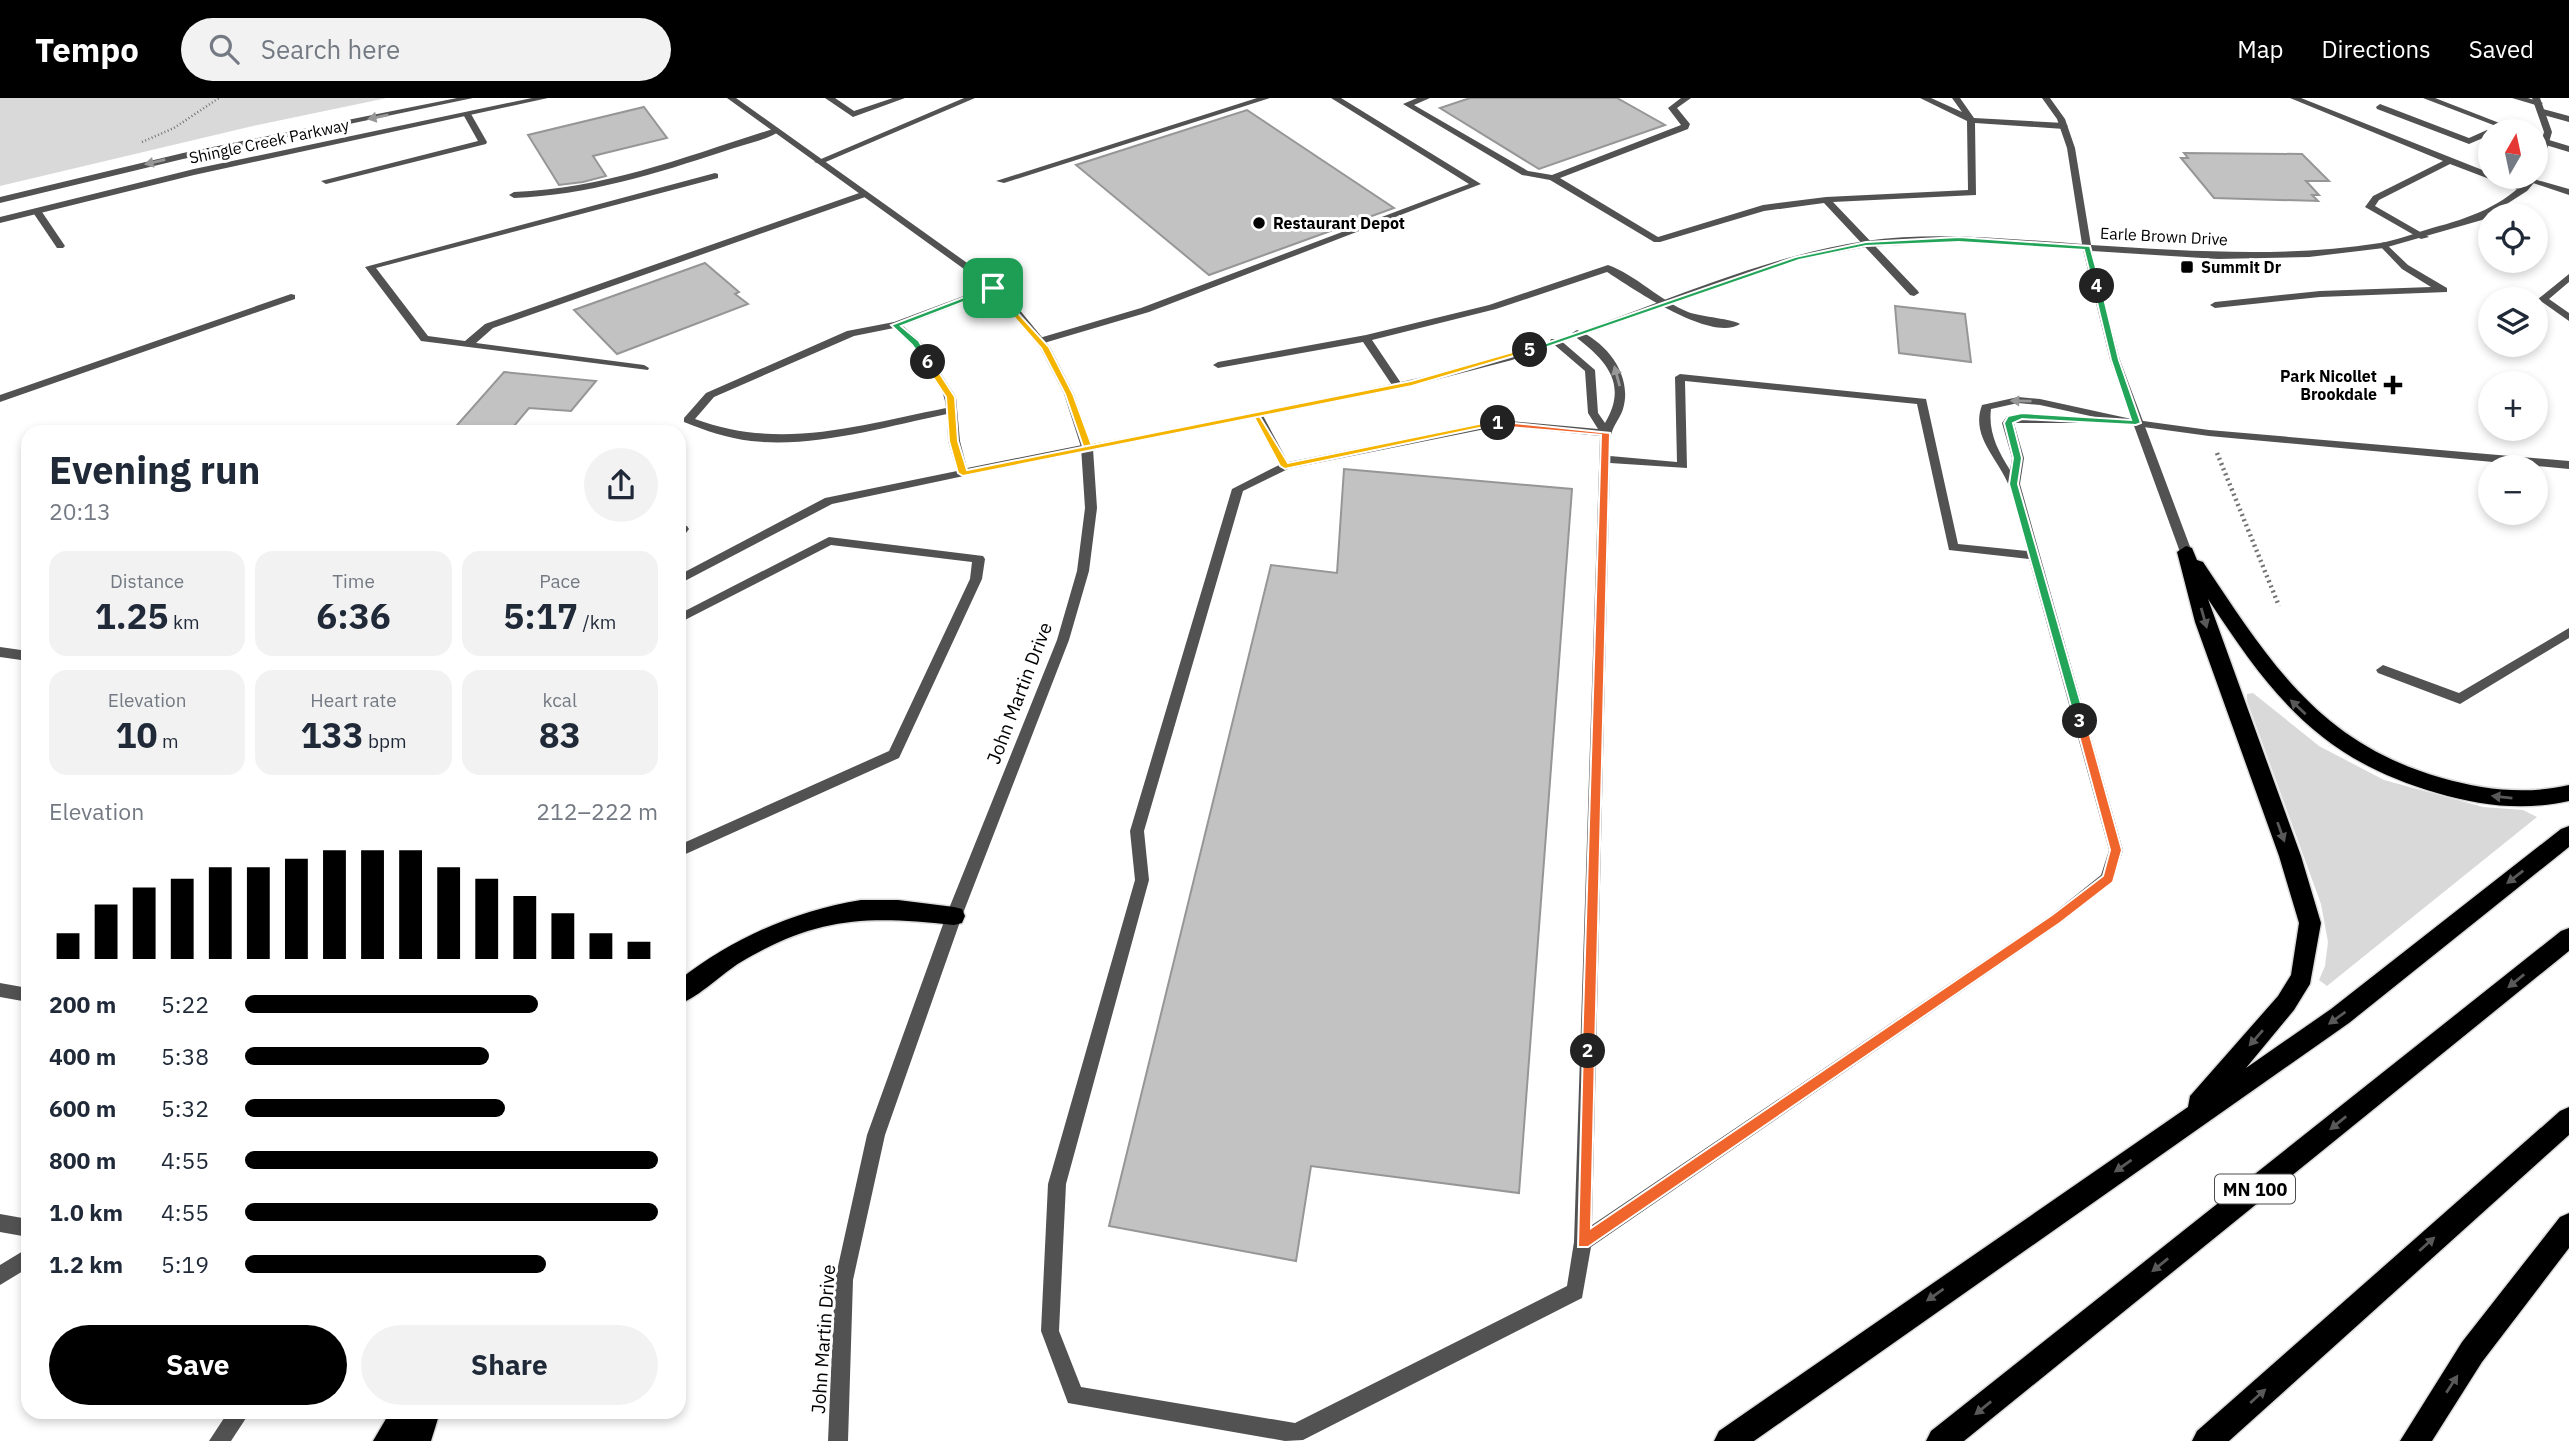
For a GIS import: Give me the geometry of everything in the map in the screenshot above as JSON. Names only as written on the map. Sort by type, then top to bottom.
[{"type":"highway","points":[[2186,552],[2270,677],[2308,717],[2343,744],[2405,776],[2466,792],[2530,800],[2569,793]]},
{"type":"highway","points":[[2179,1128],[2286,1003],[2302,977],[2310,923],[2290,856],[2205,622],[2186,552]]},
{"type":"highway","points":[[1729,1441],[2340,1016],[2569,835]]},
{"type":"highway","points":[[686,989],[734,952],[804,923],[848,912],[888,909],[954,916]]},
{"type":"highway","name":"MN 100","points":[[1941,1441],[2569,938]]},
{"type":"highway","points":[[2207,1441],[2569,1119]]},
{"type":"highway","points":[[2415,1441],[2513,1295],[2569,1226]]},
{"type":"highway","points":[[388,1441],[402,1419]]},
{"type":"highway","points":[[416,1441],[424,1419]]},
{"type":"street","name":"Shingle Creek Parkway","points":[[0,200],[183,156],[469,98]]},
{"type":"street","name":"Shingle Creek Parkway","points":[[0,220],[194,172],[544,98]]},
{"type":"street","name":"John Martin Drive","points":[[731,98],[993,288],[1040,341],[1069,394],[1087,447],[1091,508],[1083,571],[1063,640],[954,916],[873,1148],[844,1280],[838,1441]]},
{"type":"street","points":[[829,98],[853,114],[901,98]]},
{"type":"street","points":[[946,98],[957,105]]},
{"type":"street","points":[[818,162],[971,98]]},
{"type":"street","points":[[1001,181],[1266,98]]},
{"type":"street","points":[[1040,341],[1145,310],[1476,184],[1335,98]]},
{"type":"street","points":[[1426,98],[1407,104],[1525,173],[1553,178],[1659,240],[1763,208],[1826,200],[1973,194],[1971,120],[1956,98]]},
{"type":"street","points":[[1553,178],[1685,127],[1686,124],[1672,108],[1687,98]]},
{"type":"street","points":[[1924,98],[1971,120],[2064,126]]},
{"type":"street","points":[[2046,98],[2064,126],[2078,178],[2087,248],[2115,360],[2136,423],[2186,552]]},
{"type":"street","points":[[2294,98],[2478,171]]},
{"type":"street","points":[[2427,98],[2483,119]]},
{"type":"street","points":[[2516,98],[2539,104],[2569,119]]},
{"type":"street","points":[[2380,107],[2469,141],[2478,137]]},
{"type":"street","points":[[326,181],[483,142],[468,116]]},
{"type":"street","points":[[514,195],[551,196],[659,168],[776,131]]},
{"type":"street","points":[[2548,143],[2569,149]]},
{"type":"street","points":[[2424,237],[2370,207],[2376,198],[2450,161]]},
{"type":"street","points":[[644,368],[425,338],[370,267],[715,176]]},
{"type":"street","points":[[2548,183],[2569,192]]},
{"type":"street","name":"Earle Brown Drive","points":[[686,576],[829,501],[1398,386],[1508,358],[1797,258],[1866,244],[1959,239],[2218,256],[2309,254],[2424,237],[2479,218],[2522,189]]},
{"type":"street","points":[[468,344],[489,326],[865,194]]},
{"type":"street","points":[[1826,200],[1914,293]]},
{"type":"street","points":[[37,211],[60,246]]},
{"type":"street","points":[[2215,305],[2320,294],[2443,290],[2405,267],[2384,245]]},
{"type":"street","points":[[1218,365],[1366,338],[1492,307],[1608,268],[1664,304],[1704,323],[1735,324]]},
{"type":"street","points":[[2569,278],[2543,299],[2569,318]]},
{"type":"street","points":[[952,410],[780,441],[715,433],[688,420],[710,395],[850,333],[896,325],[993,288]]},
{"type":"street","points":[[0,399],[291,296]]},
{"type":"street","points":[[896,325],[916,343],[951,397],[954,441],[963,473]]},
{"type":"street","points":[[1577,333],[1611,360],[1618,372],[1620,391],[1618,409],[1606,433],[1604,459],[1583,1242],[1575,1292],[1296,1433],[1074,1396],[1050,1331],[1058,1184],[1142,880],[1137,831],[1238,489],[1285,466],[1500,422],[1606,433]]},
{"type":"street","points":[[1366,338],[1398,386]]},
{"type":"street","points":[[1555,341],[1590,370],[1593,413],[1606,433]]},
{"type":"street","points":[[1604,459],[1683,466],[1679,377],[1922,401],[1952,547],[2034,556]]},
{"type":"street","points":[[1583,1242],[2056,919],[2108,878],[2116,850],[2014,484],[1995,457],[1984,416],[1986,407],[2018,400],[2040,402],[2136,423]]},
{"type":"street","points":[[1257,414],[1285,466]]},
{"type":"street","points":[[2014,484],[2018,458],[2008,423],[2011,418],[2022,416],[2136,423],[2209,433],[2569,466]]},
{"type":"street","points":[[686,615],[829,541],[979,559],[976,579],[894,754],[686,848]]},
{"type":"street","points":[[2383,670],[2460,699],[2569,632]]},
{"type":"street","points":[[0,652],[21,655]]},
{"type":"street","points":[[0,990],[21,994]]},
{"type":"street","points":[[0,1223],[21,1227]]},
{"type":"street","points":[[0,1276],[21,1262]]},
{"type":"street","points":[[219,1441],[235,1419]]},
{"type":"path","points":[[133,146],[174,128],[219,98]]},
{"type":"path","points":[[2209,433],[2279,606]]},
{"type":"shaded area","points":[[0,98],[387,98],[253,126],[0,186]]},
{"type":"shaded area","points":[[2253,693],[2319,746],[2384,780],[2483,807],[2523,810],[2537,817],[2327,986],[2319,980],[2325,966],[2328,942],[2321,904],[2247,701],[2247,694]]},
{"type":"building","points":[[1470,98],[1617,98],[1665,125],[1539,169],[1440,108]]},
{"type":"building","points":[[644,107],[667,138],[593,156],[606,176],[583,182],[559,185],[528,135]]},
{"type":"building","points":[[1247,110],[1394,208],[1209,275],[1076,165]]},
{"type":"building","points":[[2184,153],[2302,154],[2329,181],[2306,181],[2319,195],[2312,195],[2318,201],[2214,198],[2181,158],[2188,158]]},
{"type":"building","points":[[705,263],[739,292],[735,294],[748,304],[617,354],[574,310]]},
{"type":"building","points":[[1895,306],[1965,314],[1971,362],[1899,353]]},
{"type":"building","points":[[504,372],[596,381],[571,411],[529,408],[515,425],[457,425]]},
{"type":"building","points":[[1344,469],[1572,489],[1519,1193],[1311,1166],[1296,1261],[1109,1226],[1271,565],[1337,573]]},
{"type":"place","name":"Restaurant Depot","points":[[1259,223]]},
{"type":"place","name":"Summit Dr","points":[[2187,267]]},
{"type":"place","name":"Park Nicollet Brookdale","points":[[2393,385]]},
{"type":"route","points":[[993,288],[896,325],[916,343],[951,397],[954,441],[963,473],[1087,447],[1111,442],[1412,383],[1508,358],[1797,258],[1866,244],[1959,239],[2087,248],[2115,360],[2136,423],[2022,416],[2011,418],[2008,423],[2018,458],[2014,484],[2116,850],[2108,878],[2056,919],[1583,1242],[1606,433],[1500,422],[1285,466],[1257,414],[1087,447],[1069,394],[1045,347],[993,288]]}]
